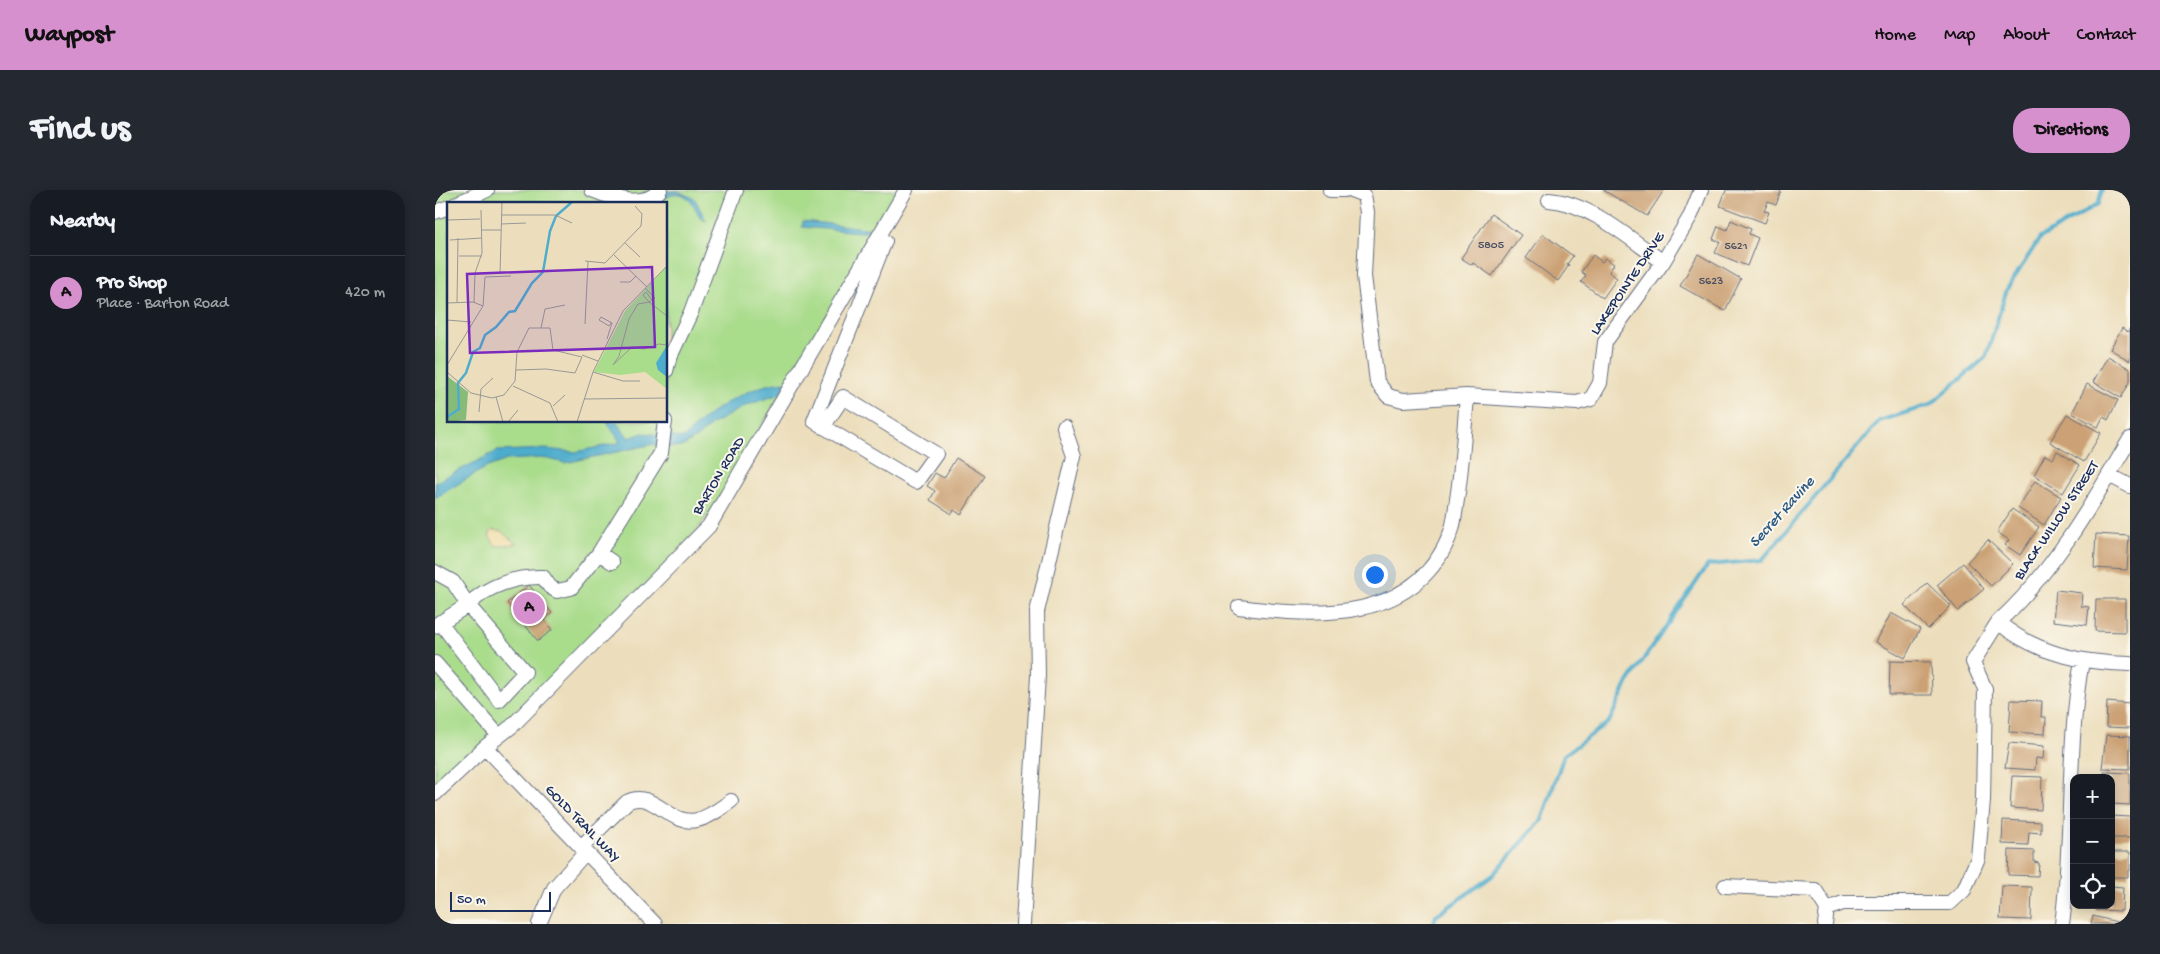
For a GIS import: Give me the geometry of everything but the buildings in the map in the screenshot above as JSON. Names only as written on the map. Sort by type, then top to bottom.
[{"type":"street","points":[[460,202],[487,190]]},
{"type":"street","points":[[592,190],[616,198],[640,200],[653,197],[660,190]]},
{"type":"street","points":[[667,367],[709,267],[725,214],[736,190]]},
{"type":"street","points":[[1330,190],[1344,190]]},
{"type":"street","points":[[1239,607],[1286,613],[1356,610],[1403,594],[1424,576],[1452,532],[1458,495],[1467,396],[1403,400],[1388,396],[1377,382],[1364,276],[1367,212],[1363,196],[1351,190]]},
{"type":"street","name":"LAKEPOINTE DRIVE","points":[[1467,396],[1577,404],[1591,398],[1599,383],[1605,342],[1663,262],[1691,215],[1701,190]]},
{"type":"street","points":[[823,427],[843,397],[936,454],[916,482],[823,427],[814,421],[903,196]]},
{"type":"street","name":"BARTON ROAD","points":[[435,794],[485,747],[512,726],[709,526],[903,196]]},
{"type":"street","points":[[1549,200],[1575,204],[1590,212],[1663,262]]},
{"type":"street","points":[[435,212],[447,208]]},
{"type":"street","points":[[499,700],[437,624],[489,588],[511,581],[537,576],[543,577],[550,587],[562,592],[571,588],[599,553],[663,448],[664,427]]},
{"type":"street","points":[[1023,924],[1038,676],[1037,612],[1074,456],[1064,427]]},
{"type":"street","name":"BLACK WILLOW STREET","points":[[1827,909],[1843,903],[1950,904],[1964,890],[1978,858],[1983,800],[1985,689],[1973,662],[1998,622],[2031,589],[2050,565],[2109,475],[2130,439]]},
{"type":"street","points":[[2109,475],[2130,486]]},
{"type":"street","points":[[599,553],[612,562]]},
{"type":"street","points":[[435,572],[453,582],[467,605],[525,672],[499,700],[480,715]]},
{"type":"street","points":[[1998,622],[2014,635],[2030,644],[2082,661],[2130,664]]},
{"type":"street","points":[[2062,924],[2068,879],[2075,720],[2082,661]]},
{"type":"street","points":[[435,663],[499,736]]},
{"type":"street","name":"GOLD TRAIL WAY","points":[[485,747],[655,924]]},
{"type":"street","points":[[539,924],[554,888],[584,850],[627,802],[635,798],[643,798],[669,816],[687,822],[709,816],[731,801]]},
{"type":"street","points":[[1725,886],[1815,890],[1827,909],[1825,924]]},
{"type":"green space","points":[[435,190],[901,190],[717,501],[698,529],[662,568],[435,791]]},
{"type":"sand","points":[[492,530],[501,531],[516,544],[496,546],[489,536]]},
{"type":"water","points":[[678,191],[695,199],[706,221],[700,218],[688,198],[680,194],[663,197],[666,192]]},
{"type":"water","points":[[803,221],[874,229],[872,233],[802,227]]},
{"type":"water","points":[[785,382],[782,393],[745,406],[711,425],[698,437],[682,447],[657,447],[654,444],[565,463],[544,458],[507,460],[485,468],[435,498],[436,482],[497,451],[545,449],[575,452],[619,443],[619,440],[607,422],[616,422],[629,438],[643,433],[684,438],[716,409],[743,394],[772,384]]},
{"type":"waterway","name":"Secret Ravine","points":[[1433,924],[1436,916],[1492,876],[1542,820],[1564,755],[1609,722],[1628,682],[1708,565],[1762,560],[1879,421],[1930,405],[1986,357],[2007,289],[2040,238],[2098,204],[2102,190]]},
{"type":"place","name":"Pro Shop","points":[[529,608]]}]
